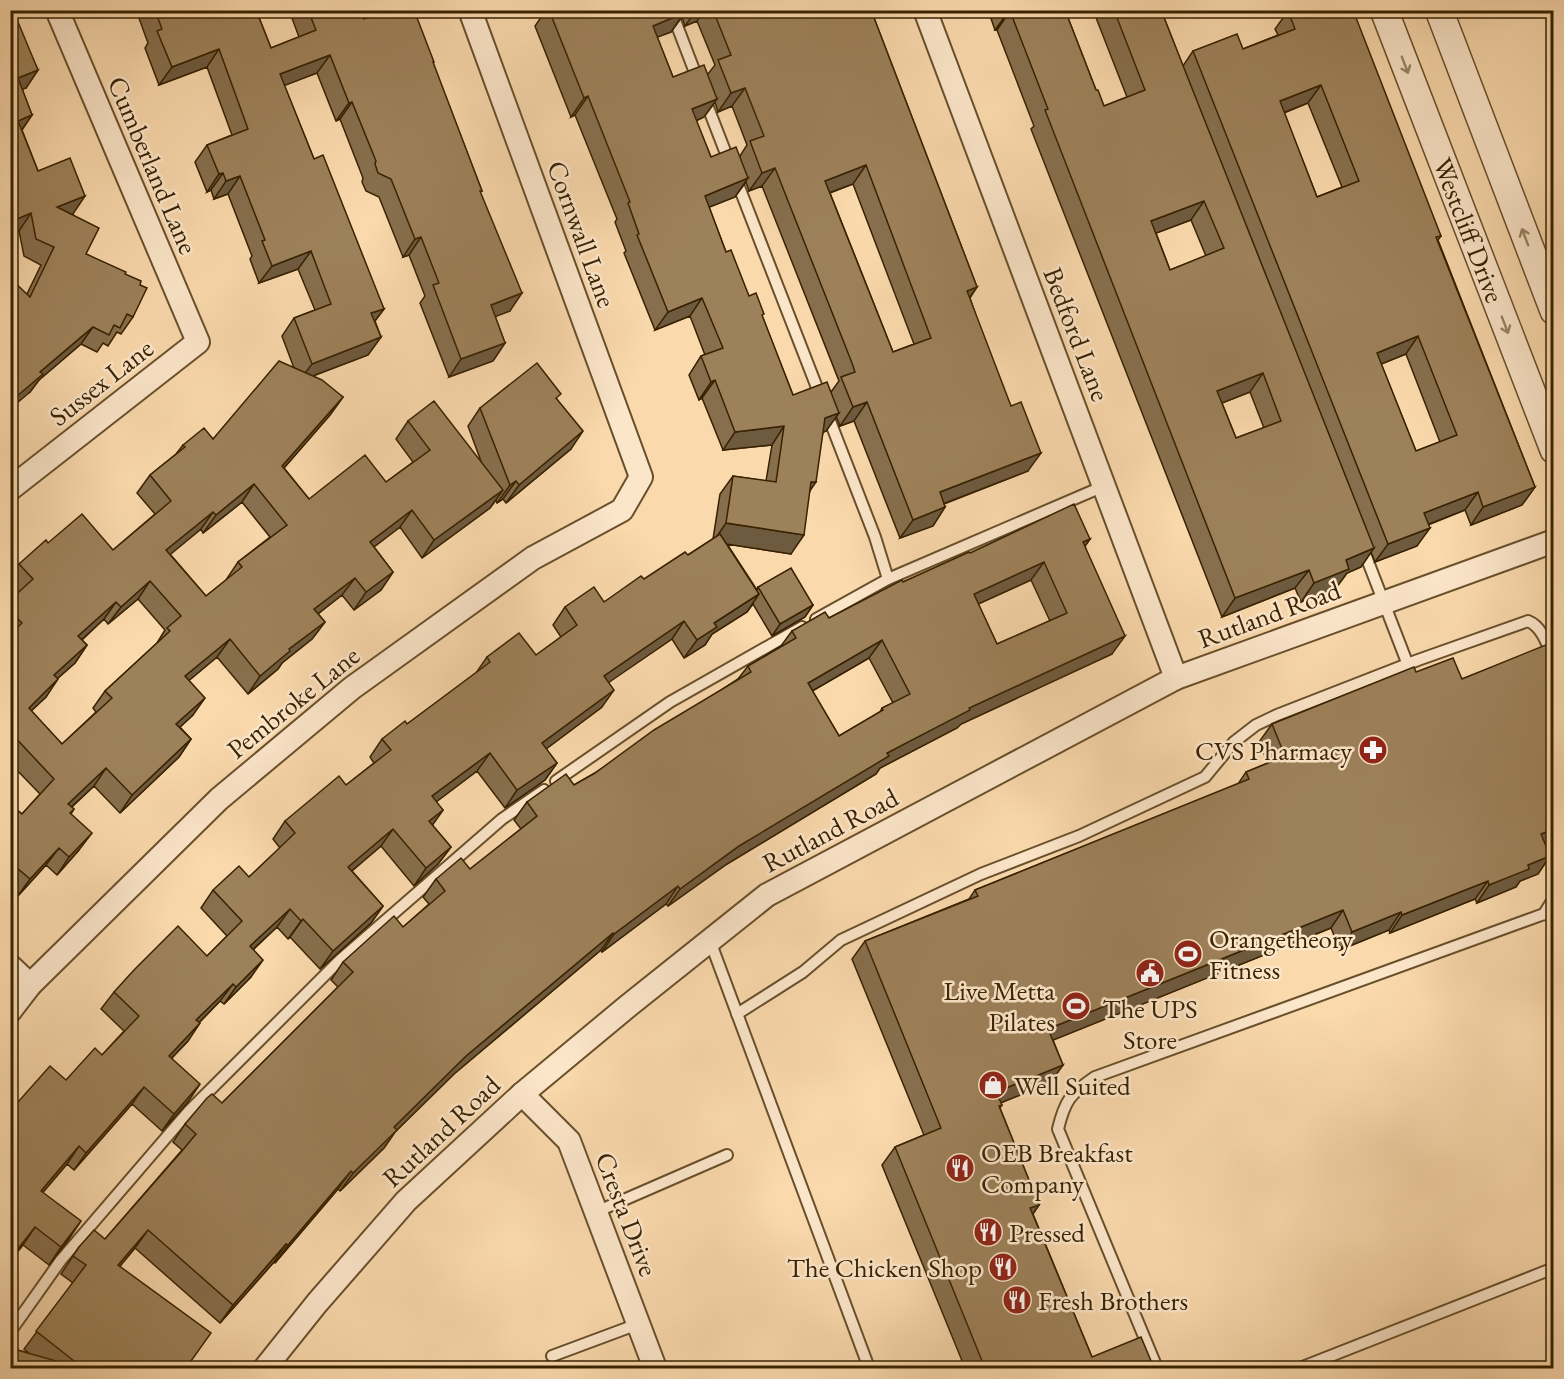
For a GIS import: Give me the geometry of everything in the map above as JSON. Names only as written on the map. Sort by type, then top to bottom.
[{"type":"street","name":"Cumberland Lane","points":[[57,10],[198,342]]},
{"type":"street","name":"Cornwall Lane","points":[[470,10],[641,477]]},
{"type":"street","name":"Bedford Lane","points":[[925,10],[1176,678]]},
{"type":"street","name":"Westcliff Drive","points":[[1384,10],[1554,450]]},
{"type":"street","name":"Westcliff Drive","points":[[1439,10],[1554,311]]},
{"type":"street","name":"Sussex Lane","points":[[10,489],[198,342]]},
{"type":"street","name":"Pembroke Lane","points":[[10,1011],[30,986],[219,799],[352,688],[533,558],[622,510],[641,477]]},
{"type":"street","name":"Rutland Road","points":[[265,1368],[317,1303],[406,1201],[522,1094],[767,895],[1176,678],[1554,541]]},
{"type":"street","points":[[10,966],[30,986]]},
{"type":"street","name":"Cresta Drive","points":[[522,1094],[569,1141],[654,1368]]},
{"type":"lane","points":[[671,10],[875,537],[888,579]]},
{"type":"lane","points":[[10,1332],[61,1260],[189,1111],[340,960],[502,819],[670,702],[888,579],[1104,486]]},
{"type":"lane","points":[[1358,537],[1408,665]]},
{"type":"lane","points":[[738,1014],[803,972],[842,940],[981,874],[1079,836],[1205,777],[1234,742],[1256,725],[1287,711],[1528,621],[1537,626],[1554,661]]},
{"type":"lane","points":[[1157,1368],[1058,1130],[1063,1110],[1073,1092],[1095,1077],[1549,915],[1554,898]]},
{"type":"lane","points":[[710,940],[869,1368]]},
{"type":"lane","points":[[596,1212],[727,1155]]},
{"type":"lane","points":[[1300,1368],[1554,1268]]},
{"type":"lane","points":[[552,1356],[638,1324]]},
{"type":"building","points":[[10,10],[13,10],[38,70],[18,78],[32,115],[18,121],[38,171],[70,158],[85,196],[57,207],[99,228],[86,254],[126,272],[125,274],[141,281],[140,285],[147,288],[133,317],[127,314],[120,328],[114,325],[109,335],[93,327],[40,372],[43,374],[10,402],[10,278],[30,297],[54,247],[36,239],[31,213],[10,222]]},
{"type":"building","points":[[155,10],[256,10],[271,48],[316,30],[308,10],[360,10],[364,19],[384,10],[414,10],[482,191],[480,191],[522,293],[491,305],[505,343],[461,359],[433,285],[439,283],[421,237],[415,239],[391,179],[378,173],[376,161],[352,102],[349,103],[330,55],[280,74],[314,159],[323,155],[384,309],[371,313],[381,337],[312,364],[294,318],[331,304],[311,251],[272,266],[262,241],[265,240],[240,176],[226,181],[223,173],[219,174],[207,145],[248,129],[219,49],[172,67],[157,31],[162,29]]},
{"type":"building","points":[[549,10],[683,10],[684,13],[653,26],[673,77],[704,65],[717,99],[692,109],[711,157],[736,147],[748,178],[705,196],[726,252],[731,250],[749,296],[756,293],[764,314],[762,315],[793,395],[827,382],[839,413],[825,418],[816,482],[811,482],[804,535],[726,523],[733,476],[776,482],[784,426],[735,432],[715,380],[711,382],[701,356],[723,348],[702,298],[668,312],[637,235],[639,234],[628,203],[630,202],[588,96],[584,98]]},
{"type":"building","points":[[713,10],[871,10],[977,287],[967,291],[1011,406],[1021,402],[1041,453],[940,492],[945,507],[913,520],[867,402],[853,407],[841,377],[855,372],[852,363],[775,168],[762,173],[750,141],[764,136],[745,88],[731,93],[718,60],[731,55]],"holes":[[[866,165],[931,338],[893,352],[825,181]]]},
{"type":"building","points":[[1008,10],[1065,10],[1104,106],[1145,90],[1114,10],[1161,10],[1374,548],[1346,560],[1349,569],[1314,583],[1309,570],[1235,598],[1045,110],[1048,109],[1010,11]],"holes":[[[1204,201],[1224,248],[1170,270],[1151,221]],[[1263,373],[1281,421],[1236,438],[1217,391]]]},
{"type":"building","points":[[1353,10],[1441,236],[1436,237],[1535,487],[1483,507],[1478,492],[1424,513],[1430,528],[1388,544],[1193,51],[1237,34],[1243,49],[1295,29],[1288,11]],"holes":[[[1321,85],[1359,181],[1317,197],[1280,101]],[[1418,336],[1457,435],[1416,451],[1377,353]]]},
{"type":"building","points":[[279,361],[322,380],[343,397],[282,466],[309,499],[365,455],[386,482],[430,450],[408,421],[434,401],[503,490],[434,540],[412,510],[370,542],[393,572],[366,592],[355,578],[314,609],[325,622],[289,649],[290,651],[260,676],[230,639],[185,676],[205,698],[176,724],[191,739],[132,795],[106,768],[68,804],[74,809],[70,813],[92,833],[69,857],[59,848],[30,879],[10,862],[10,804],[22,814],[54,779],[10,732],[10,634],[22,623],[10,611],[10,600],[33,579],[19,564],[46,540],[48,543],[82,514],[113,550],[171,501],[150,475],[185,447],[183,445],[204,428],[213,439]],"holes":[[[254,484],[287,525],[238,562],[242,567],[206,596],[166,550],[213,512],[216,515]],[[150,581],[181,616],[167,628],[170,631],[105,691],[112,698],[62,744],[29,708],[58,679],[54,675],[87,645],[78,636],[116,602],[121,607]]]},
{"type":"building","points":[[537,363],[561,394],[556,398],[583,431],[519,485],[516,481],[510,485],[480,408]]},
{"type":"building","points":[[1074,504],[1090,539],[1083,542],[1125,636],[969,708],[970,710],[887,753],[889,756],[739,846],[680,889],[678,886],[613,933],[466,1056],[394,1127],[397,1130],[353,1173],[351,1171],[233,1305],[148,1230],[118,1265],[211,1333],[186,1368],[83,1368],[36,1331],[86,1265],[73,1256],[79,1247],[94,1230],[105,1239],[182,1151],[196,1134],[185,1124],[207,1098],[212,1094],[222,1103],[353,972],[343,962],[394,916],[403,927],[445,891],[436,879],[461,858],[470,869],[537,816],[527,802],[566,774],[574,785],[595,773],[654,730],[751,672],[748,666],[796,638],[792,631],[825,612],[829,618],[902,580],[903,582]],"holes":[[[1044,562],[1067,613],[997,644],[974,594]],[[882,640],[910,694],[882,708],[883,710],[839,736],[808,683]]]},
{"type":"building","points":[[720,534],[759,594],[714,623],[717,627],[697,640],[684,621],[604,676],[614,690],[542,743],[557,763],[517,790],[490,753],[432,796],[443,810],[429,821],[451,847],[426,868],[393,829],[348,867],[383,906],[333,951],[303,919],[301,921],[290,909],[250,946],[263,960],[236,987],[233,984],[196,1020],[200,1023],[169,1056],[200,1084],[174,1114],[144,1087],[86,1153],[79,1146],[41,1191],[81,1221],[61,1247],[35,1227],[10,1259],[10,1111],[50,1066],[66,1080],[95,1048],[102,1055],[139,1016],[114,992],[134,970],[178,926],[207,956],[242,921],[213,890],[239,866],[249,877],[295,833],[285,821],[339,776],[346,785],[391,750],[382,739],[405,721],[407,724],[490,662],[487,657],[519,633],[536,655],[577,625],[565,607],[594,587],[604,602],[641,576],[644,579],[685,552],[688,555]]},
{"type":"building","points":[[791,568],[813,605],[780,624],[758,587]]},
{"type":"building","points":[[1553,642],[1554,829],[1541,834],[1550,856],[1528,865],[1529,869],[1489,885],[1488,881],[1352,932],[1343,910],[1048,1029],[1063,1065],[996,1092],[1002,1105],[999,1106],[1039,1205],[1030,1208],[1092,1357],[1141,1337],[1154,1368],[985,1368],[895,1147],[941,1128],[865,941],[978,896],[975,890],[1249,779],[1246,772],[1285,756],[1272,724],[1414,667],[1416,672],[1453,658],[1462,679]]},
{"type":"building","points":[[10,1348],[81,1368],[10,1368],[14,1361],[10,1359]]},
{"type":"place","name":"CVS Pharmacy","points":[[1373,750]]},
{"type":"place","name":"Orangetheory Fitness","points":[[1188,954]]},
{"type":"place","name":"The UPS Store","points":[[1150,973]]},
{"type":"place","name":"Live Metta Pilates","points":[[1076,1006]]},
{"type":"place","name":"Well Suited","points":[[993,1085]]},
{"type":"place","name":"OEB Breakfast Company","points":[[960,1168]]},
{"type":"place","name":"Pressed","points":[[988,1232]]},
{"type":"place","name":"The Chicken Shop","points":[[1003,1267]]},
{"type":"place","name":"Fresh Brothers","points":[[1017,1300]]}]
